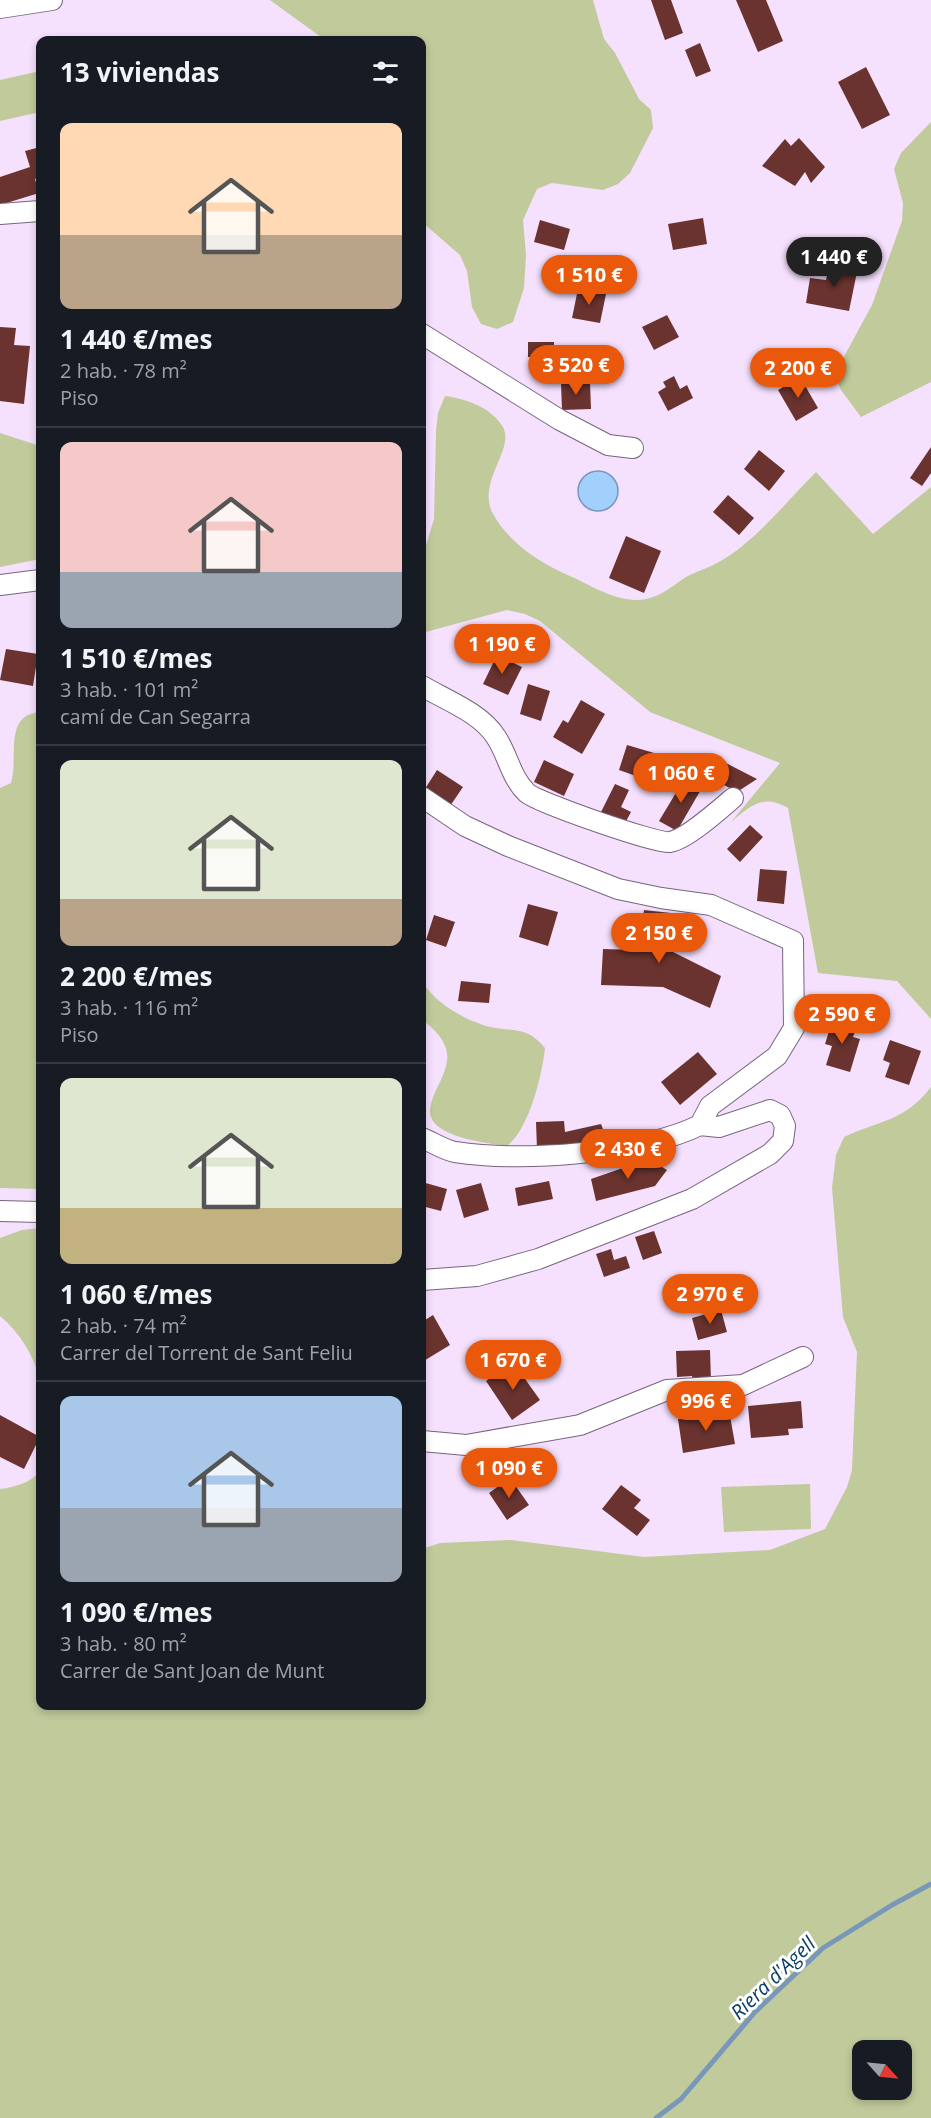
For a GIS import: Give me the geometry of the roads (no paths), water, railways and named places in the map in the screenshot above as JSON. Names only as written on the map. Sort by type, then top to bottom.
[{"type":"street","points":[[0,8],[52,0]]},
{"type":"street","points":[[0,214],[36,211]]},
{"type":"street","points":[[426,336],[560,420],[608,445],[633,448]]},
{"type":"street","points":[[0,585],[36,580]]},
{"type":"street","points":[[426,688],[476,716],[496,736],[518,784],[530,795],[582,815],[655,841],[671,842],[699,826],[734,798]]},
{"type":"street","points":[[426,800],[465,826],[530,855],[618,889],[711,905],[793,941],[794,1028],[777,1056],[710,1106],[700,1125]]},
{"type":"street","points":[[426,1140],[453,1152],[530,1157],[616,1148],[682,1134],[700,1125],[719,1127],[770,1110],[780,1115],[785,1126],[783,1141],[770,1154],[692,1199],[538,1259],[477,1276],[426,1280]]},
{"type":"street","points":[[0,1211],[36,1212]]},
{"type":"street","points":[[426,1441],[466,1445],[580,1425],[667,1390],[743,1385],[803,1357]]},
{"type":"water","points":[[598,471],[606,472],[612,477],[617,483],[617,499],[612,505],[606,510],[598,511],[590,510],[584,505],[579,499],[578,491],[579,483],[584,477],[590,472]]},
{"type":"waterway","name":"Riera d'Agell","points":[[656,2118],[681,2099],[755,2012],[823,1948],[892,1905],[931,1884]]}]
